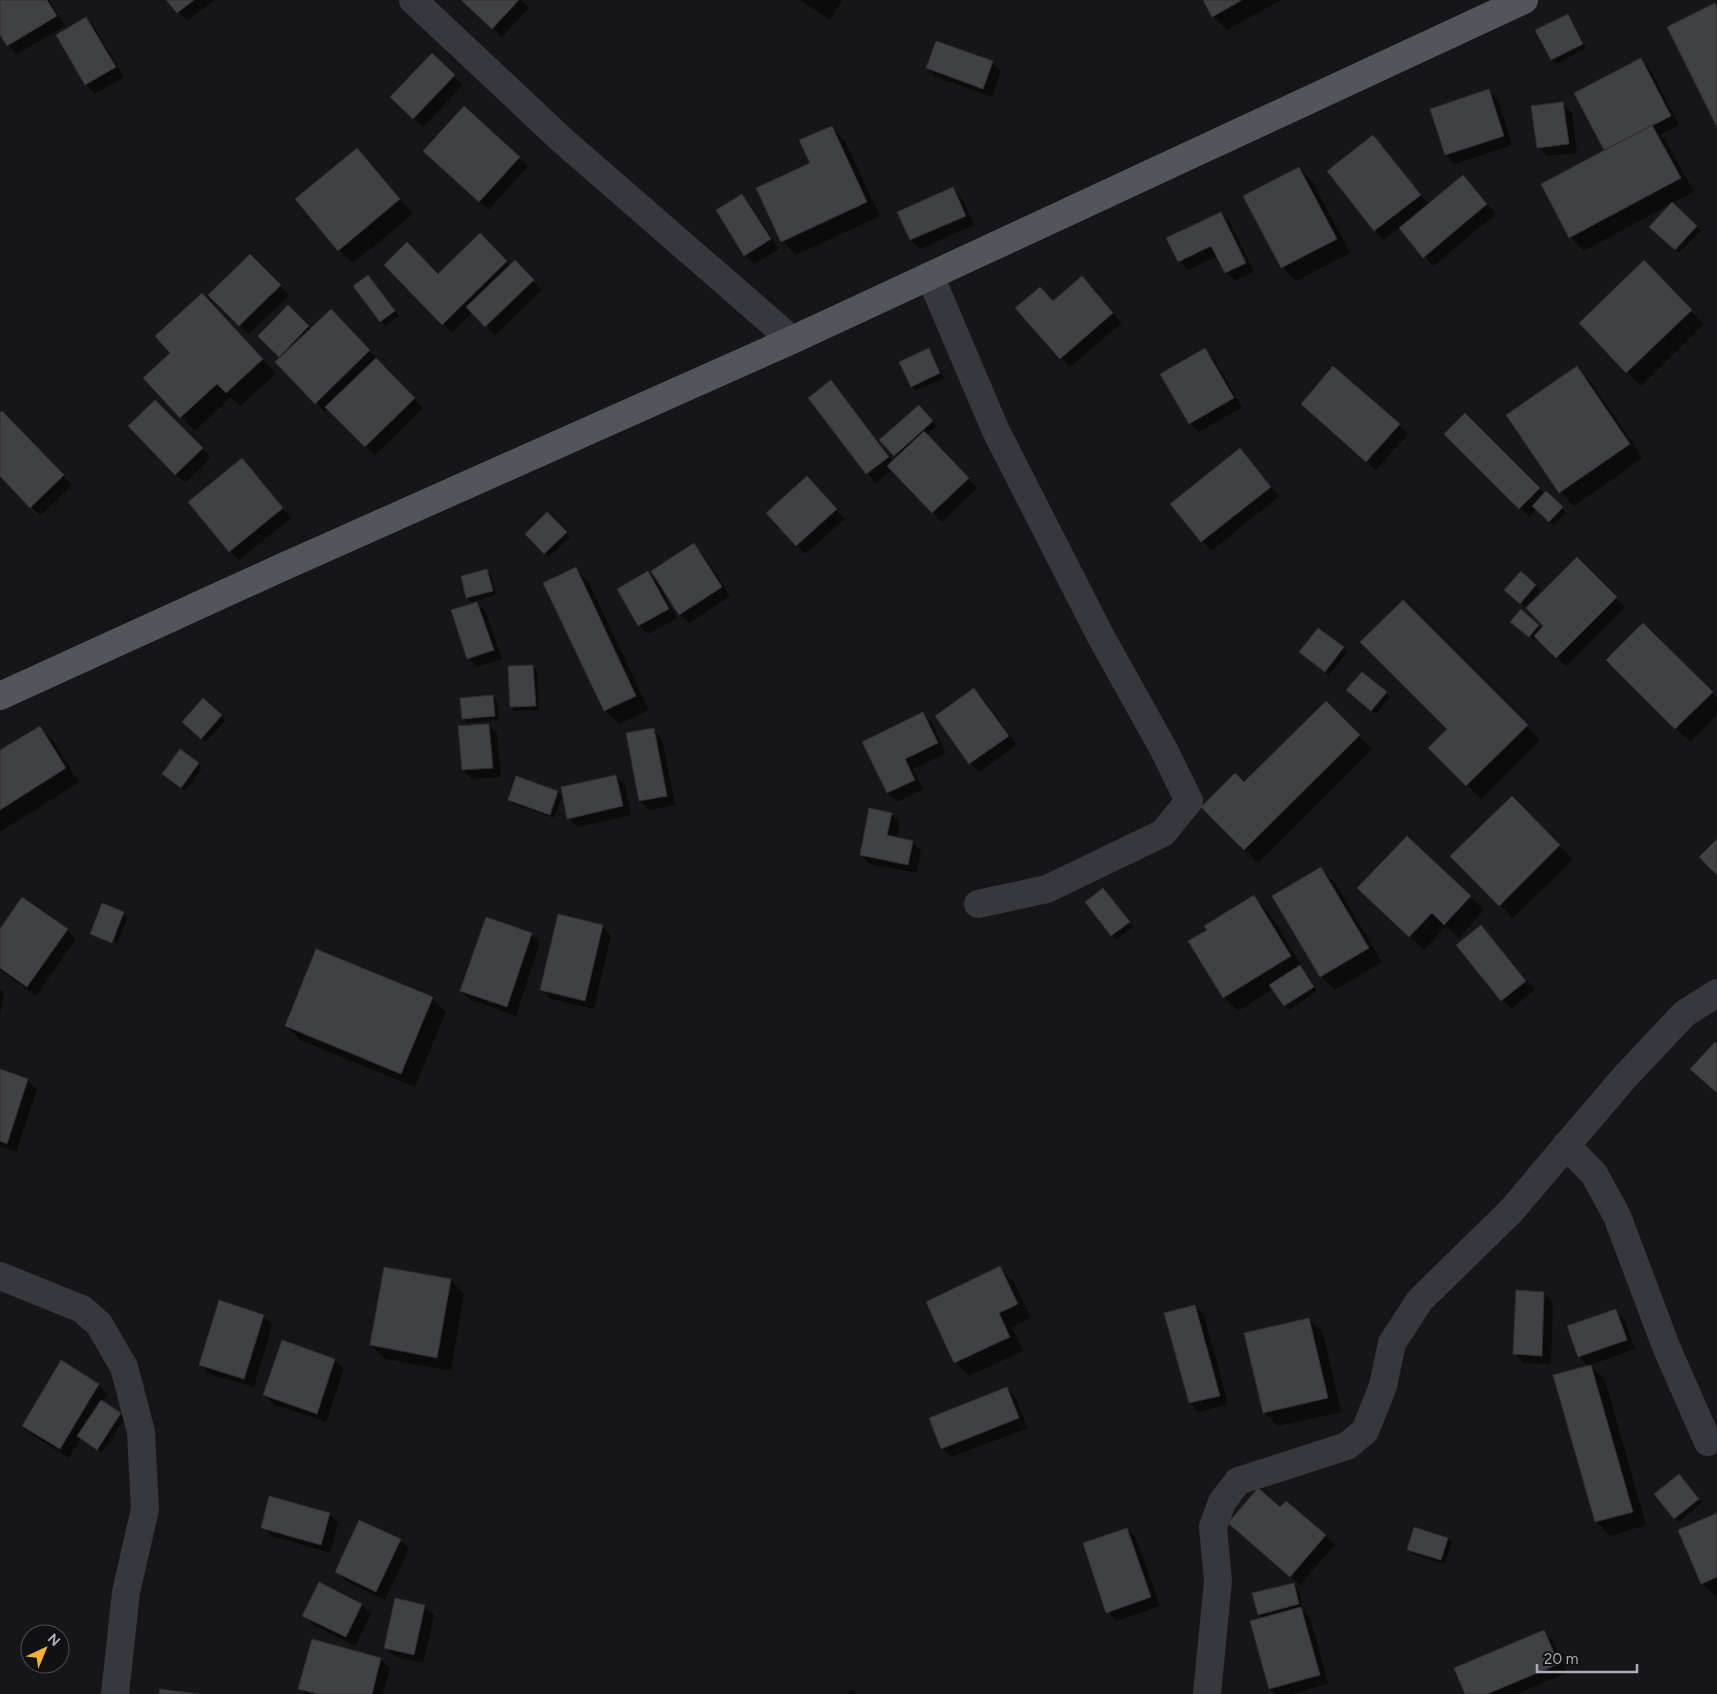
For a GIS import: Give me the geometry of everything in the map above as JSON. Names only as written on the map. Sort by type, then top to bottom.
[{"type":"main road","points":[[0,696],[276,570],[792,340],[1524,0]]},
{"type":"street","points":[[413,0],[562,140],[792,340]]},
{"type":"street","points":[[930,276],[996,431],[1100,636],[1163,748],[1189,801],[1163,833],[1046,889],[978,904]]},
{"type":"street","points":[[1208,1694],[1218,1581],[1213,1527],[1222,1502],[1238,1481],[1347,1446],[1365,1430],[1383,1386],[1392,1343],[1420,1300],[1511,1211],[1623,1079],[1684,1014],[1717,994]]},
{"type":"street","points":[[1566,1145],[1594,1174],[1617,1216],[1667,1348],[1708,1442]]},
{"type":"street","points":[[0,1276],[82,1309],[99,1324],[124,1367],[141,1432],[145,1509],[126,1592],[115,1694]]},
{"type":"building","points":[[0,0],[47,0],[57,16],[7,46],[0,35]]},
{"type":"building","points":[[166,0],[194,0],[177,13]]},
{"type":"building","points":[[461,0],[519,0],[492,29]]},
{"type":"building","points":[[1203,0],[1242,0],[1212,17]]},
{"type":"building","points":[[1715,3],[1717,8],[1717,127],[1667,27]]},
{"type":"building","points":[[1568,14],[1583,44],[1551,60],[1535,30]]},
{"type":"building","points":[[86,17],[116,67],[85,85],[56,35]]},
{"type":"building","points":[[936,41],[993,61],[983,89],[926,68]]},
{"type":"building","points":[[432,53],[455,75],[413,119],[390,97]]},
{"type":"building","points":[[1641,58],[1671,116],[1604,150],[1574,93]]},
{"type":"building","points":[[1489,89],[1504,136],[1445,155],[1430,109]]},
{"type":"building","points":[[1563,102],[1569,144],[1537,148],[1531,106]]},
{"type":"building","points":[[464,106],[520,157],[479,202],[423,151]]},
{"type":"building","points":[[1652,125],[1681,178],[1569,238],[1541,184]]},
{"type":"building","points":[[832,126],[867,202],[781,242],[756,188],[810,163],[799,140]]},
{"type":"building","points":[[1373,135],[1421,195],[1374,231],[1327,171]]},
{"type":"building","points":[[357,148],[400,199],[338,251],[295,199]]},
{"type":"building","points":[[1299,167],[1337,239],[1281,268],[1243,196]]},
{"type":"building","points":[[1463,175],[1487,204],[1423,258],[1399,228]]},
{"type":"building","points":[[953,187],[966,216],[910,240],[897,212]]},
{"type":"building","points":[[742,194],[771,239],[744,256],[716,210]]},
{"type":"building","points":[[1672,202],[1697,226],[1675,250],[1649,227]]},
{"type":"building","points":[[1221,212],[1246,263],[1225,273],[1211,246],[1178,262],[1166,238]]},
{"type":"building","points":[[480,233],[507,261],[442,325],[384,265],[407,242],[438,274]]},
{"type":"building","points":[[250,254],[281,285],[239,326],[208,295]]},
{"type":"building","points":[[515,260],[534,280],[485,327],[466,307]]},
{"type":"building","points":[[1644,260],[1692,310],[1626,373],[1579,323]]},
{"type":"building","points":[[368,275],[395,311],[380,322],[353,286]]},
{"type":"building","points":[[1082,276],[1113,313],[1060,359],[1015,308],[1040,287],[1053,301]]},
{"type":"building","points":[[202,293],[263,359],[226,393],[217,384],[180,418],[143,378],[170,353],[155,336]]},
{"type":"building","points":[[288,305],[309,326],[279,357],[258,336]]},
{"type":"building","points":[[331,309],[370,350],[315,404],[275,362]]},
{"type":"building","points":[[929,348],[940,373],[911,387],[899,362]]},
{"type":"building","points":[[1205,348],[1234,398],[1189,424],[1160,374]]},
{"type":"building","points":[[376,358],[415,398],[365,447],[325,407]]},
{"type":"building","points":[[1333,366],[1400,424],[1366,462],[1301,404]]},
{"type":"building","points":[[1577,366],[1630,444],[1559,493],[1506,415]]},
{"type":"building","points":[[831,380],[889,457],[866,474],[808,398]]},
{"type":"building","points":[[155,400],[203,448],[175,475],[128,426]]},
{"type":"building","points":[[919,405],[933,421],[894,456],[879,440]]},
{"type":"building","points":[[2,411],[64,475],[30,508],[0,476],[0,413]]},
{"type":"building","points":[[1465,413],[1540,488],[1519,509],[1444,434]]},
{"type":"building","points":[[924,431],[969,478],[932,513],[887,466]]},
{"type":"building","points":[[1240,448],[1271,487],[1201,542],[1170,504]]},
{"type":"building","points":[[242,458],[283,508],[229,552],[188,502]]},
{"type":"building","points":[[807,476],[837,509],[796,546],[766,513]]},
{"type":"building","points":[[1546,491],[1563,507],[1549,522],[1532,506]]},
{"type":"building","points":[[547,512],[567,532],[544,554],[525,534]]},
{"type":"building","points":[[694,543],[722,587],[679,615],[651,571]]},
{"type":"building","points":[[1577,557],[1617,597],[1556,658],[1534,636],[1543,626],[1526,608]]},
{"type":"building","points":[[576,567],[636,696],[604,711],[543,583]]},
{"type":"building","points":[[487,569],[493,591],[466,598],[461,576]]},
{"type":"building","points":[[648,571],[669,609],[638,626],[617,589]]},
{"type":"building","points":[[1521,571],[1536,585],[1520,604],[1504,590]]},
{"type":"building","points":[[1403,600],[1528,725],[1466,786],[1428,748],[1447,729],[1360,642]]},
{"type":"building","points":[[477,602],[494,650],[467,659],[451,610]]},
{"type":"building","points":[[1521,609],[1539,625],[1529,637],[1510,622]]},
{"type":"building","points":[[1643,623],[1713,692],[1675,729],[1606,660]]},
{"type":"building","points":[[1318,628],[1344,647],[1325,672],[1299,652]]},
{"type":"building","points":[[533,665],[536,706],[510,707],[508,666]]},
{"type":"building","points":[[1362,672],[1387,692],[1371,711],[1346,690]]},
{"type":"building","points":[[974,688],[1009,736],[969,764],[935,716]]},
{"type":"building","points":[[493,695],[495,716],[462,719],[460,698]]},
{"type":"building","points":[[203,698],[222,715],[201,739],[182,722]]},
{"type":"building","points":[[1326,701],[1360,735],[1244,850],[1201,807],[1235,773],[1244,782]]},
{"type":"building","points":[[923,712],[938,743],[905,759],[915,780],[887,793],[862,742]]},
{"type":"building","points":[[489,724],[493,768],[462,770],[458,726]]},
{"type":"building","points":[[40,726],[66,768],[0,810],[0,750]]},
{"type":"building","points":[[654,728],[667,796],[639,801],[626,733]]},
{"type":"building","points":[[180,749],[199,763],[181,788],[162,774]]},
{"type":"building","points":[[616,775],[623,806],[567,819],[561,787]]},
{"type":"building","points":[[516,776],[558,791],[550,815],[508,800]]},
{"type":"building","points":[[1512,796],[1560,845],[1499,906],[1450,856]]},
{"type":"building","points":[[869,808],[892,813],[887,835],[913,841],[908,865],[860,855]]},
{"type":"building","points":[[1407,836],[1471,896],[1444,925],[1432,913],[1409,937],[1357,888]]},
{"type":"building","points":[[1717,839],[1717,875],[1699,857]]},
{"type":"building","points":[[1321,867],[1369,948],[1320,977],[1272,896]]},
{"type":"building","points":[[1103,888],[1130,922],[1111,936],[1085,902]]},
{"type":"building","points":[[1254,895],[1291,956],[1223,998],[1188,941],[1207,930],[1204,926]]},
{"type":"building","points":[[22,897],[68,929],[27,987],[0,968],[0,929]]},
{"type":"building","points":[[102,903],[124,912],[112,943],[90,934]]},
{"type":"building","points":[[558,914],[603,925],[585,1001],[540,990]]},
{"type":"building","points":[[486,917],[532,933],[507,1007],[460,991]]},
{"type":"building","points":[[1481,925],[1526,981],[1501,1001],[1456,945]]},
{"type":"building","points":[[316,949],[433,997],[401,1074],[285,1026]]},
{"type":"building","points":[[1300,965],[1314,987],[1284,1006],[1269,985]]},
{"type":"building","points":[[1715,1042],[1717,1044],[1717,1093],[1690,1069]]},
{"type":"building","points":[[0,1069],[28,1079],[7,1144],[0,1141]]},
{"type":"building","points":[[1000,1266],[1018,1304],[999,1313],[1010,1337],[954,1363],[926,1302]]},
{"type":"building","points":[[384,1267],[451,1279],[437,1358],[370,1345]]},
{"type":"building","points":[[1516,1290],[1544,1292],[1542,1356],[1513,1354]]},
{"type":"building","points":[[219,1300],[264,1315],[244,1379],[199,1365]]},
{"type":"building","points":[[1195,1305],[1220,1396],[1189,1403],[1164,1313]]},
{"type":"building","points":[[1616,1309],[1627,1340],[1578,1357],[1567,1326]]},
{"type":"building","points":[[1309,1318],[1328,1398],[1263,1413],[1244,1333]]},
{"type":"building","points":[[282,1340],[335,1359],[317,1414],[263,1395]]},
{"type":"building","points":[[61,1360],[99,1384],[60,1449],[22,1426]]},
{"type":"building","points":[[1591,1365],[1633,1512],[1595,1522],[1553,1375]]},
{"type":"building","points":[[1007,1387],[1019,1418],[941,1449],[929,1418]]},
{"type":"building","points":[[101,1400],[121,1413],[97,1450],[77,1436]]},
{"type":"building","points":[[1679,1474],[1699,1499],[1674,1519],[1654,1494]]},
{"type":"building","points":[[1258,1488],[1280,1507],[1286,1501],[1326,1535],[1290,1577],[1228,1523]]},
{"type":"building","points":[[269,1496],[330,1513],[321,1545],[261,1528]]},
{"type":"building","points":[[1717,1513],[1717,1577],[1701,1584],[1678,1530]]},
{"type":"building","points":[[359,1520],[401,1539],[376,1592],[335,1572]]},
{"type":"building","points":[[1414,1527],[1448,1538],[1441,1560],[1407,1550]]},
{"type":"building","points":[[1127,1528],[1151,1597],[1106,1613],[1083,1543]]},
{"type":"building","points":[[319,1582],[362,1604],[346,1637],[302,1616]]},
{"type":"building","points":[[1294,1583],[1299,1604],[1258,1615],[1252,1593]]},
{"type":"building","points":[[395,1598],[425,1605],[414,1655],[384,1648]]},
{"type":"building","points":[[1301,1607],[1320,1675],[1269,1689],[1250,1621]]},
{"type":"building","points":[[1544,1630],[1559,1664],[1487,1694],[1465,1694],[1454,1668]]},
{"type":"building","points":[[312,1639],[381,1658],[372,1694],[318,1694],[298,1689]]},
{"type":"building","points":[[160,1689],[199,1694],[159,1694]]}]
